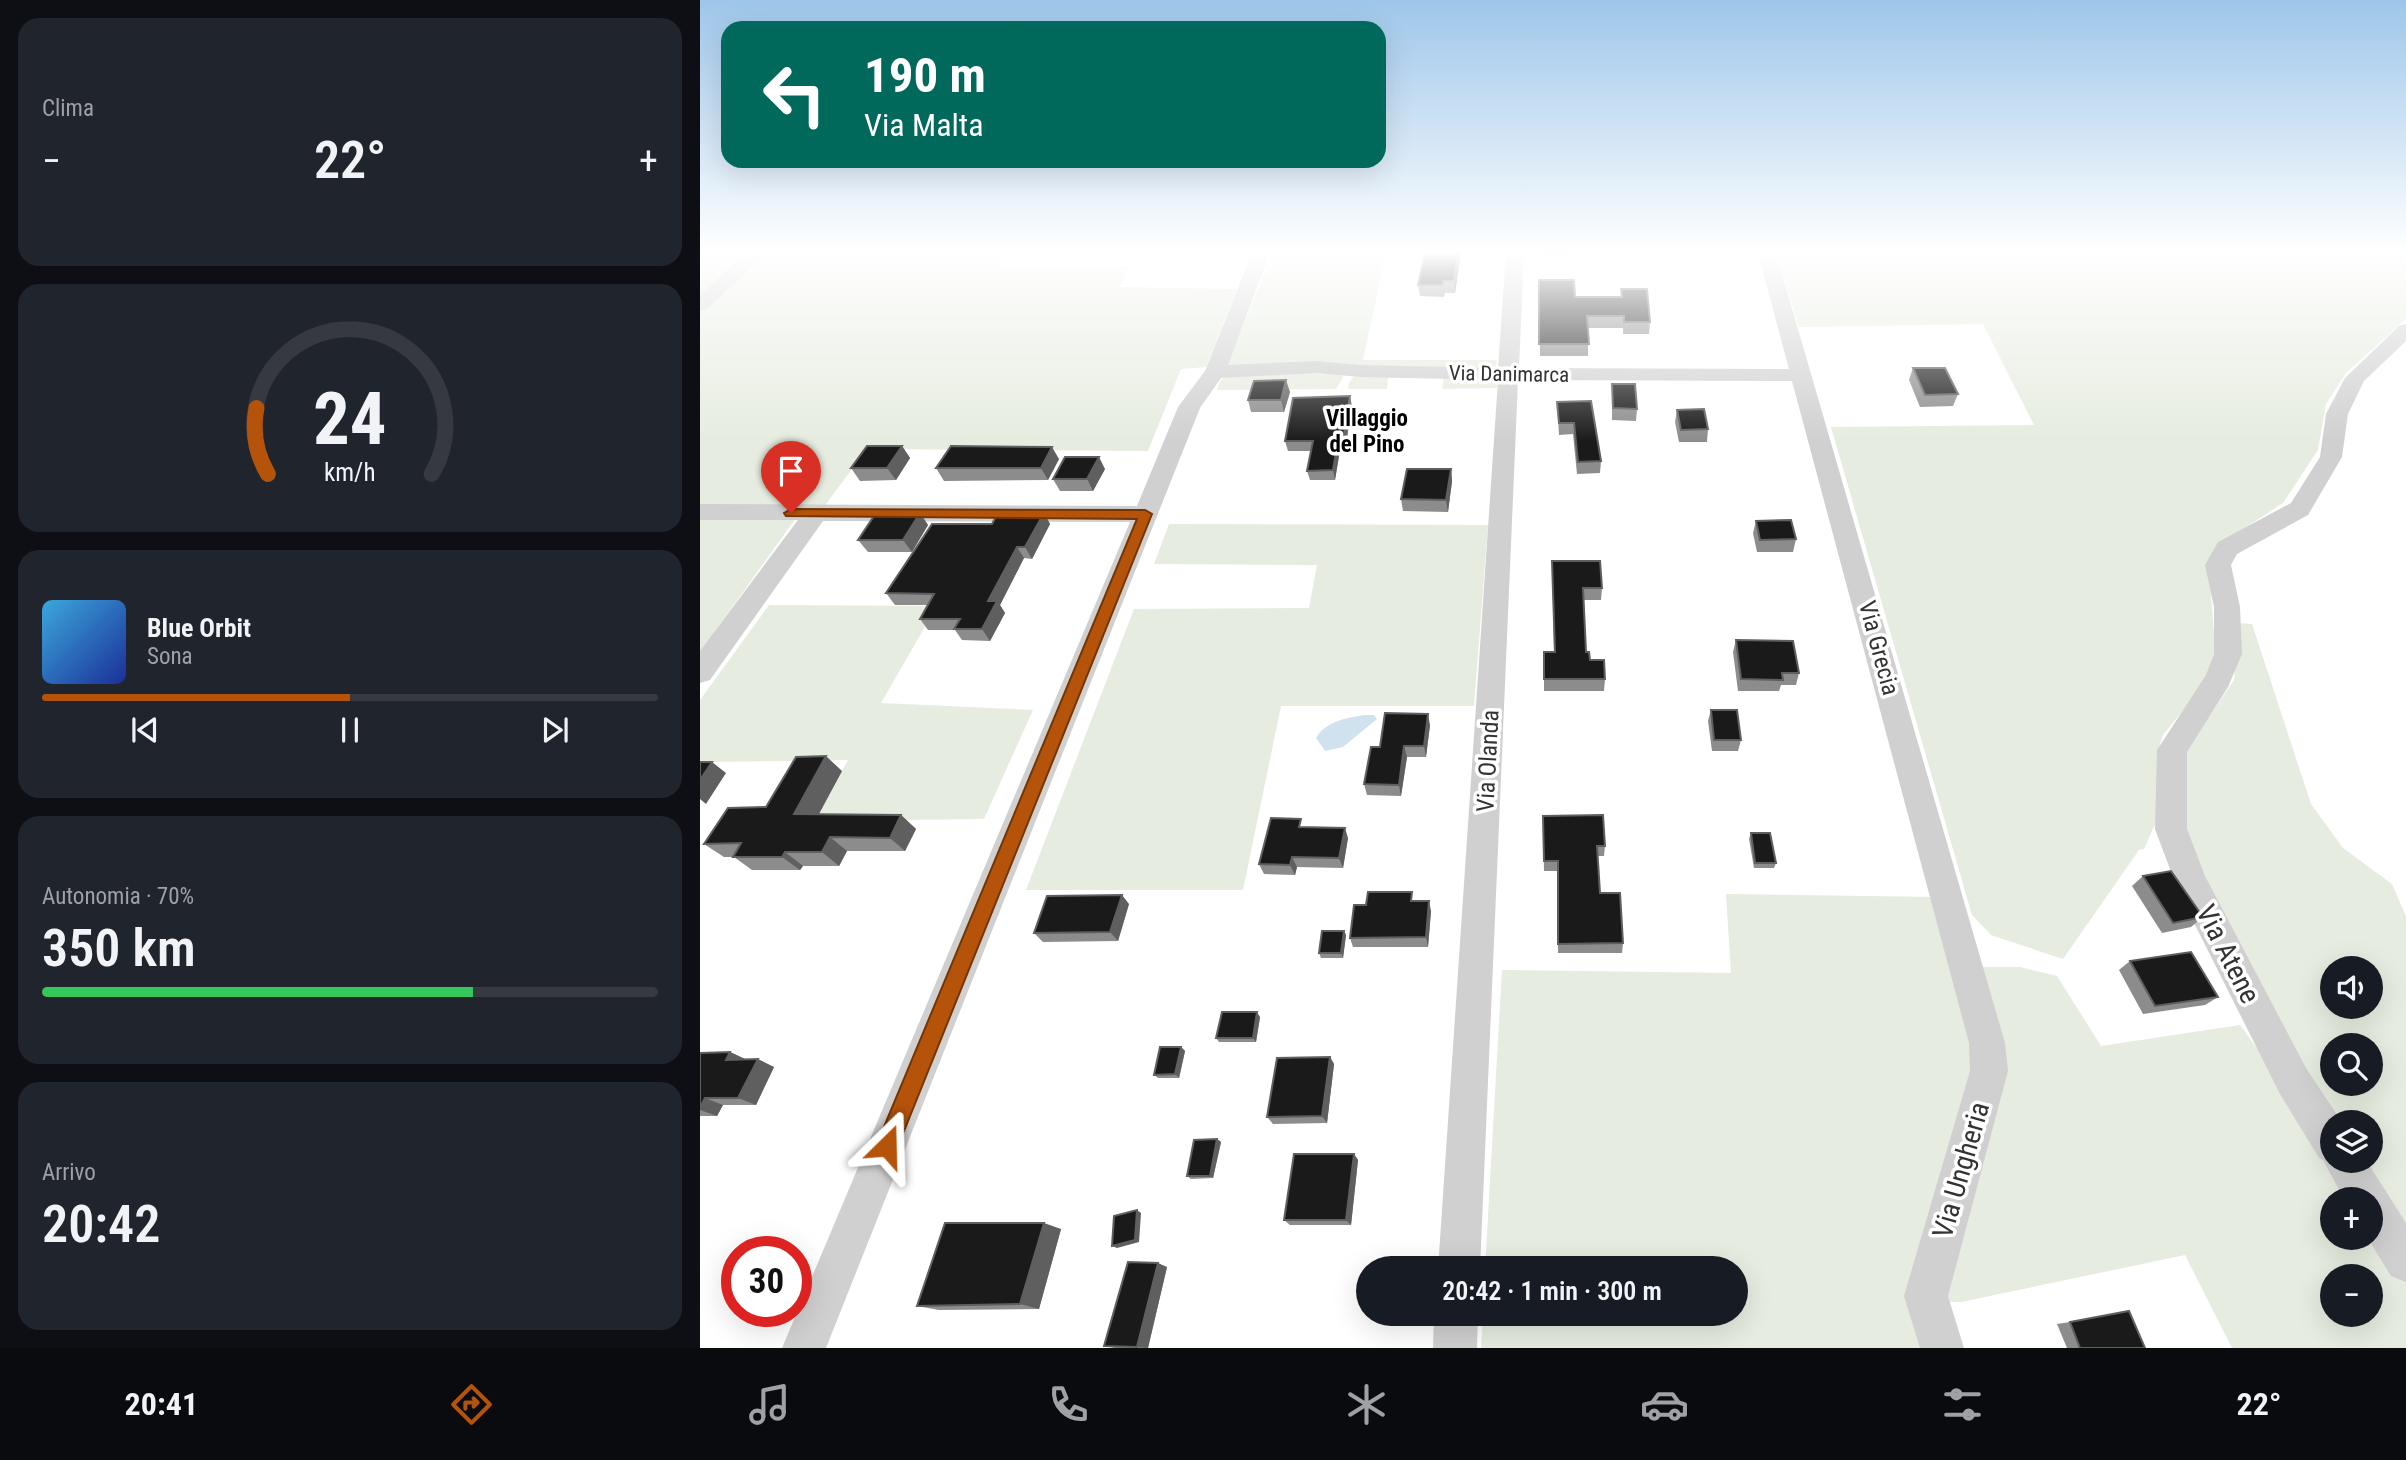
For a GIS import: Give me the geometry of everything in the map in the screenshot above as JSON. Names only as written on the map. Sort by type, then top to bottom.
[{"type":"street","points":[[804,1348],[1189,407],[1215,372],[1237,316]]},
{"type":"street","name":"Via Olanda","points":[[1460,1256],[1512,316]]},
{"type":"street","name":"Via Grecia","points":[[1786,316],[1987,1043]]},
{"type":"street","name":"Via Atene","points":[[2320,1123],[2294,1081],[2191,882],[2171,829],[2172,750],[2218,679],[2228,654],[2227,607],[2218,565],[2227,548],[2300,509],[2331,457],[2337,414],[2356,378],[2406,330]]},
{"type":"street","name":"Via Danimarca","points":[[1215,372],[1316,367],[1360,371],[1509,374],[1803,375]]},
{"type":"street","points":[[700,512],[1145,514]]},
{"type":"street","points":[[700,672],[816,513]]},
{"type":"street","name":"Via Ungheria","points":[[1942,1348],[1926,1296],[1989,1071],[1987,1043]]},
{"type":"street","points":[[2383,1225],[2406,1261]]},
{"type":"street","points":[[1455,1348],[1456,1326]]},
{"type":"shaded area","points":[[700,316],[1226,316],[1206,367],[1181,369],[1148,451],[867,449],[823,508],[700,506]]},
{"type":"shaded area","points":[[1247,316],[1372,316],[1363,360],[1497,360],[1496,367],[1492,369],[1226,367]]},
{"type":"shaded area","points":[[1796,316],[2406,316],[2406,319],[2346,373],[2326,404],[2318,450],[2283,503],[2220,544],[2210,581],[2215,647],[2210,670],[2198,692],[2163,735],[2158,750],[2160,813],[2144,849],[2139,850],[2063,959],[1991,935],[1972,915],[1831,427],[2034,425],[1983,324],[1799,327]]},
{"type":"shaded area","points":[[1282,370],[1343,377],[1336,389],[1217,390],[1220,381],[1227,376]]},
{"type":"shaded area","points":[[1354,376],[1388,377],[1387,389],[1348,389]]},
{"type":"shaded area","points":[[1444,378],[1492,378],[1498,381],[1497,388],[1442,389]]},
{"type":"shaded area","points":[[700,517],[796,518],[700,652]]},
{"type":"shaded area","points":[[1169,524],[1488,525],[1474,706],[1281,706],[1243,890],[1026,890],[1134,609],[1309,608],[1317,565],[1154,564]]},
{"type":"shaded area","points":[[769,605],[937,606],[881,703],[1033,710],[984,819],[814,821],[848,760],[700,762],[700,700]]},
{"type":"shaded area","points":[[2239,623],[2252,624],[2311,804],[2343,848],[2392,884],[2406,916],[2406,1243],[2383,1206],[2383,1187],[2372,1187],[2363,1173],[2383,1173],[2383,1110],[2327,1110],[2228,928],[2185,831],[2181,758],[2234,680]]},
{"type":"shaded area","points":[[1726,894],[1936,897],[1977,1070],[1923,1348],[1481,1348],[1482,1326],[1748,1326],[1748,1256],[1486,1256],[1502,970],[1731,973]]},
{"type":"shaded area","points":[[1976,967],[2020,967],[2057,976],[2101,1046],[2240,1025],[2291,1095],[2320,1142],[2320,1173],[2339,1173],[2348,1187],[2320,1187],[2320,1250],[2383,1250],[2383,1245],[2406,1282],[2406,1348],[2232,1348],[2185,1255],[1961,1302],[1944,1302],[2002,1081]]},
{"type":"water","points":[[1374,715],[1377,719],[1343,747],[1325,751],[1316,738],[1331,724]]},
{"type":"building","points":[[1539,316],[1649,316],[1650,322],[1624,322],[1624,316],[1587,316],[1589,344],[1539,344]]},
{"type":"building","points":[[1913,368],[1945,368],[1958,394],[1925,395]]},
{"type":"building","points":[[1286,380],[1281,400],[1248,400],[1254,381]]},
{"type":"building","points":[[1612,384],[1635,384],[1637,409],[1613,408]]},
{"type":"building","points":[[1350,396],[1343,441],[1338,441],[1333,470],[1307,471],[1313,441],[1285,441],[1293,398]]},
{"type":"building","points":[[1591,401],[1601,461],[1578,462],[1574,423],[1559,423],[1557,402]]},
{"type":"building","points":[[1704,409],[1708,429],[1681,430],[1677,410]]},
{"type":"building","points":[[867,446],[902,446],[887,468],[851,468]]},
{"type":"building","points":[[951,446],[1052,447],[1041,468],[936,468]]},
{"type":"building","points":[[1065,457],[1099,457],[1087,479],[1053,479]]},
{"type":"building","points":[[1407,469],[1451,469],[1446,500],[1401,499]]},
{"type":"building","points":[[876,513],[920,513],[903,540],[858,540]]},
{"type":"building","points":[[998,513],[1044,513],[1025,547],[1017,547],[988,601],[997,601],[982,629],[954,629],[960,619],[920,619],[934,594],[886,593],[932,524],[992,524]]},
{"type":"building","points":[[1791,520],[1796,539],[1760,540],[1756,521]]},
{"type":"building","points":[[1552,561],[1600,561],[1602,588],[1583,588],[1586,652],[1589,652],[1590,660],[1604,660],[1605,679],[1544,679],[1544,652],[1555,652]]},
{"type":"building","points":[[1736,640],[1793,641],[1799,673],[1782,673],[1783,680],[1741,679]]},
{"type":"building","points":[[1711,710],[1737,710],[1741,740],[1714,740]]},
{"type":"building","points":[[1385,713],[1428,714],[1424,746],[1404,746],[1399,785],[1364,784],[1371,747],[1380,747]]},
{"type":"building","points":[[826,756],[794,814],[901,815],[890,838],[830,837],[822,852],[785,852],[782,857],[733,857],[741,843],[704,844],[728,808],[766,807],[796,757]]},
{"type":"building","points":[[700,762],[712,762],[700,780]]},
{"type":"building","points":[[1603,815],[1605,846],[1597,846],[1600,893],[1620,893],[1623,943],[1558,944],[1558,861],[1544,861],[1543,816]]},
{"type":"building","points":[[1271,818],[1301,819],[1299,827],[1345,828],[1339,858],[1292,857],[1290,865],[1259,864]]},
{"type":"building","points":[[1751,833],[1770,833],[1776,863],[1755,863]]},
{"type":"building","points":[[2171,871],[2203,917],[2173,923],[2143,876]]},
{"type":"building","points":[[1368,892],[1412,892],[1411,901],[1429,901],[1426,937],[1350,938],[1354,905],[1366,905]]},
{"type":"building","points":[[1122,895],[1110,932],[1034,933],[1047,896]]},
{"type":"building","points":[[1322,931],[1344,931],[1341,953],[1319,953]]},
{"type":"building","points":[[2191,952],[2218,997],[2155,1006],[2130,961]]},
{"type":"building","points":[[1222,1012],[1257,1012],[1253,1038],[1216,1038]]},
{"type":"building","points":[[1160,1047],[1181,1047],[1175,1074],[1154,1075]]},
{"type":"building","points":[[730,1052],[726,1060],[758,1059],[738,1098],[705,1098],[700,1107],[700,1053]]},
{"type":"building","points":[[1330,1057],[1322,1116],[1267,1117],[1277,1058]]},
{"type":"building","points":[[1217,1139],[1210,1176],[1187,1176],[1194,1140]]},
{"type":"building","points":[[1294,1154],[1354,1154],[1346,1220],[1284,1220]]},
{"type":"building","points":[[1137,1210],[1135,1240],[1112,1246],[1114,1216]]},
{"type":"building","points":[[945,1223],[1044,1223],[1020,1304],[917,1306]]},
{"type":"building","points":[[1128,1262],[1158,1263],[1137,1347],[1104,1346]]},
{"type":"building","points":[[2129,1311],[2145,1348],[2080,1348],[2070,1322]]},
{"type":"district","name":"Villaggio del Pino","points":[[1367,431]]},
{"type":"route","points":[[791,513],[1145,514],[887,1146]]}]
